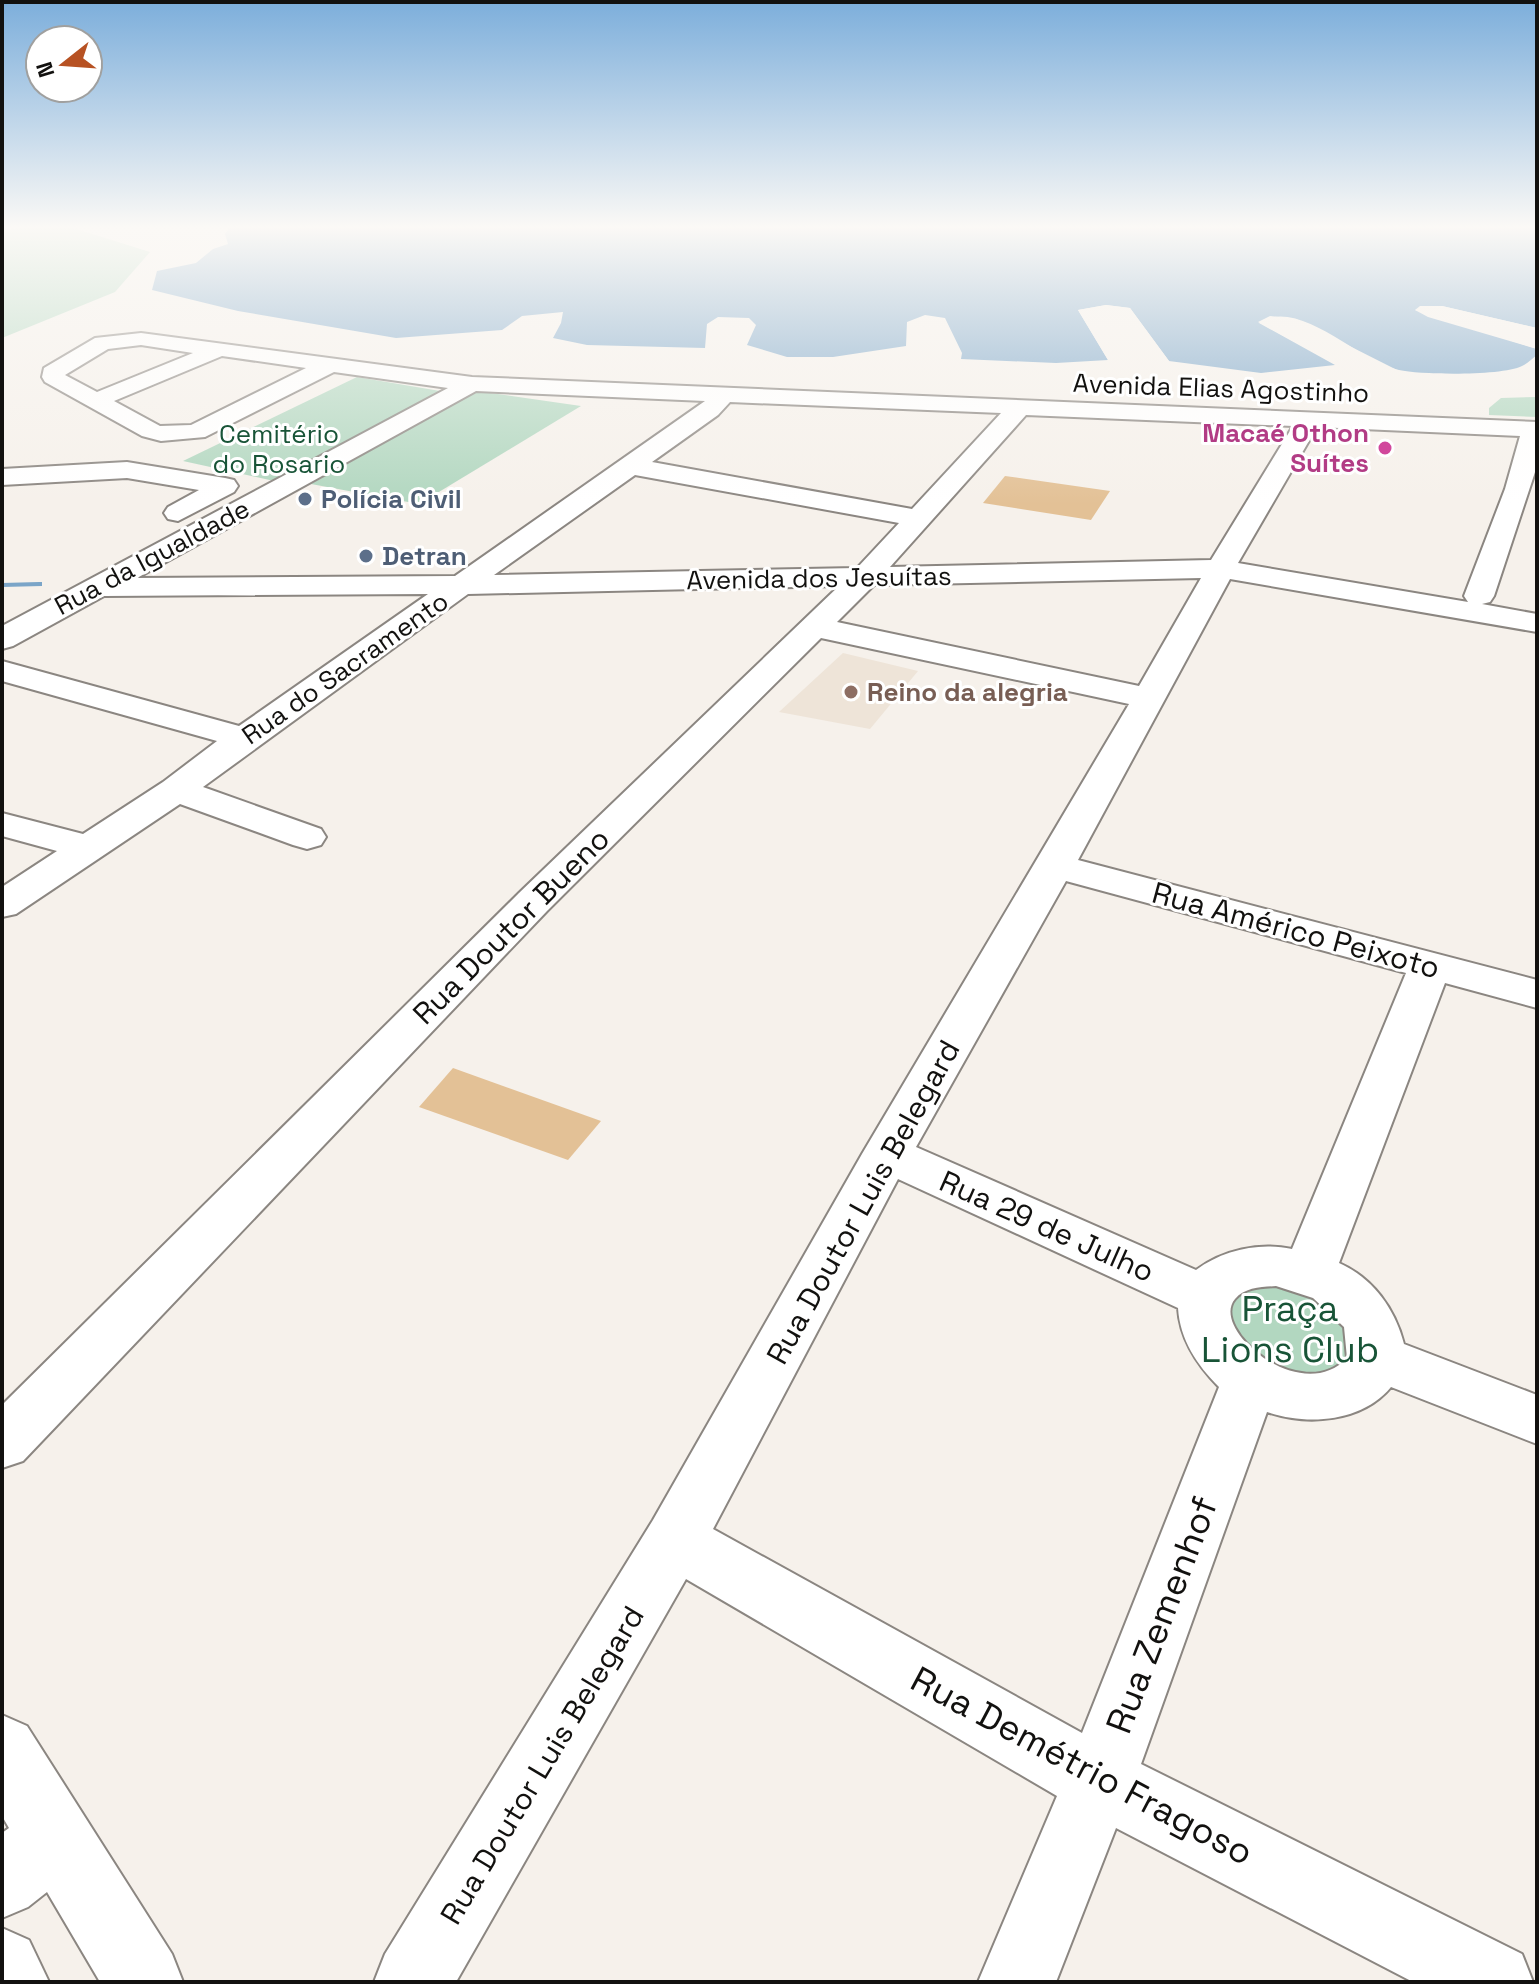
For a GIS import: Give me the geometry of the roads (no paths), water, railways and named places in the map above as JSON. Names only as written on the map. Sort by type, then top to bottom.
[{"type":"street","name":"Avenida Elias Agostinho","points":[[97,400],[53,377],[52,373],[103,343],[141,339],[472,384],[722,397],[1536,429]]},
{"type":"street","points":[[97,400],[216,351]]},
{"type":"street","points":[[248,377],[288,360]]},
{"type":"street","points":[[97,400],[161,434],[196,432],[328,366]]},
{"type":"street","name":"Rua da Igualdade","points":[[2,639],[472,384]]},
{"type":"street","name":"Rua do Sacramento","points":[[2,905],[176,790],[244,738],[710,410],[722,397]]},
{"type":"street","name":"Rua Doutor Bueno","points":[[2,1443],[522,913],[816,627],[1019,408]]},
{"type":"street","points":[[138,424],[166,412]]},
{"type":"street","name":"Rua Doutor Luis Belegard","points":[[413,1982],[675,1540],[887,1154],[1309,420]]},
{"type":"street","points":[[1479,596],[1528,491],[1536,429]]},
{"type":"street","points":[[630,466],[919,518]]},
{"type":"street","points":[[2,477],[127,470],[225,486],[21,604],[2,609]]},
{"type":"street","name":"Avenida dos Jesuítas","points":[[107,581],[871,571],[1226,560],[1537,606]]},
{"type":"street","name":"Avenida dos Jesuítas","points":[[1226,560],[1537,623]]},
{"type":"street","points":[[816,627],[1150,698]]},
{"type":"street","points":[[2,671],[244,738]]},
{"type":"street","points":[[176,790],[307,837]]},
{"type":"street","points":[[2,824],[86,847]]},
{"type":"street","name":"Rua Américo Peixoto","points":[[1055,866],[1537,994]]},
{"type":"street","points":[[1309,1273],[1430,967]]},
{"type":"street","name":"Rua 29 de Julho","points":[[887,1154],[1207,1298]]},
{"type":"street","points":[[1276,1266],[1309,1273],[1339,1287],[1361,1308],[1375,1332],[1377,1357],[1368,1374],[1353,1388],[1331,1396],[1304,1398],[1276,1392],[1250,1380],[1219,1356],[1204,1326],[1207,1298],[1221,1280],[1246,1268],[1276,1266]]},
{"type":"street","points":[[1377,1357],[1537,1420]]},
{"type":"street","name":"Rua Zemenhof","points":[[1017,1982],[1099,1781],[1250,1380]]},
{"type":"street","name":"Rua Demétrio Fragoso","points":[[675,1540],[1099,1781],[1494,1982]]},
{"type":"street","points":[[2,1750],[29,1859],[144,1982]]},
{"type":"street","points":[[2,1967],[10,1982]]},
{"type":"water","points":[[282,319],[518,319],[502,330],[396,338]]},
{"type":"water","points":[[562,319],[716,319],[707,324],[705,348],[587,345],[553,338]]},
{"type":"water","points":[[750,319],[916,319],[907,322],[906,346],[833,357],[787,357],[747,345],[756,325]]},
{"type":"water","points":[[945,319],[1083,319],[1108,360],[1056,363],[961,359],[962,353]]},
{"type":"water","points":[[1138,319],[1271,319],[1259,323],[1335,365],[1261,373],[1169,361]]},
{"type":"water","points":[[1294,319],[1442,319],[1537,349],[1537,355],[1522,366],[1498,372],[1410,372],[1383,365],[1311,324]]},
{"type":"water","points":[[1496,319],[1537,319],[1537,328]]},
{"type":"waterway","points":[[2,585],[39,584]]},
{"type":"place","name":"Macaé Othon Suítes","points":[[1385,448]]},
{"type":"place","name":"Polícia Civil","points":[[305,499]]},
{"type":"place","name":"Detran","points":[[366,556]]},
{"type":"place","name":"Reino da alegria","points":[[851,692]]},
{"type":"park label","name":"Cemitério do Rosario","points":[[279,449]]},
{"type":"park label","name":"Praça Lions Club","points":[[1290,1330]]}]
